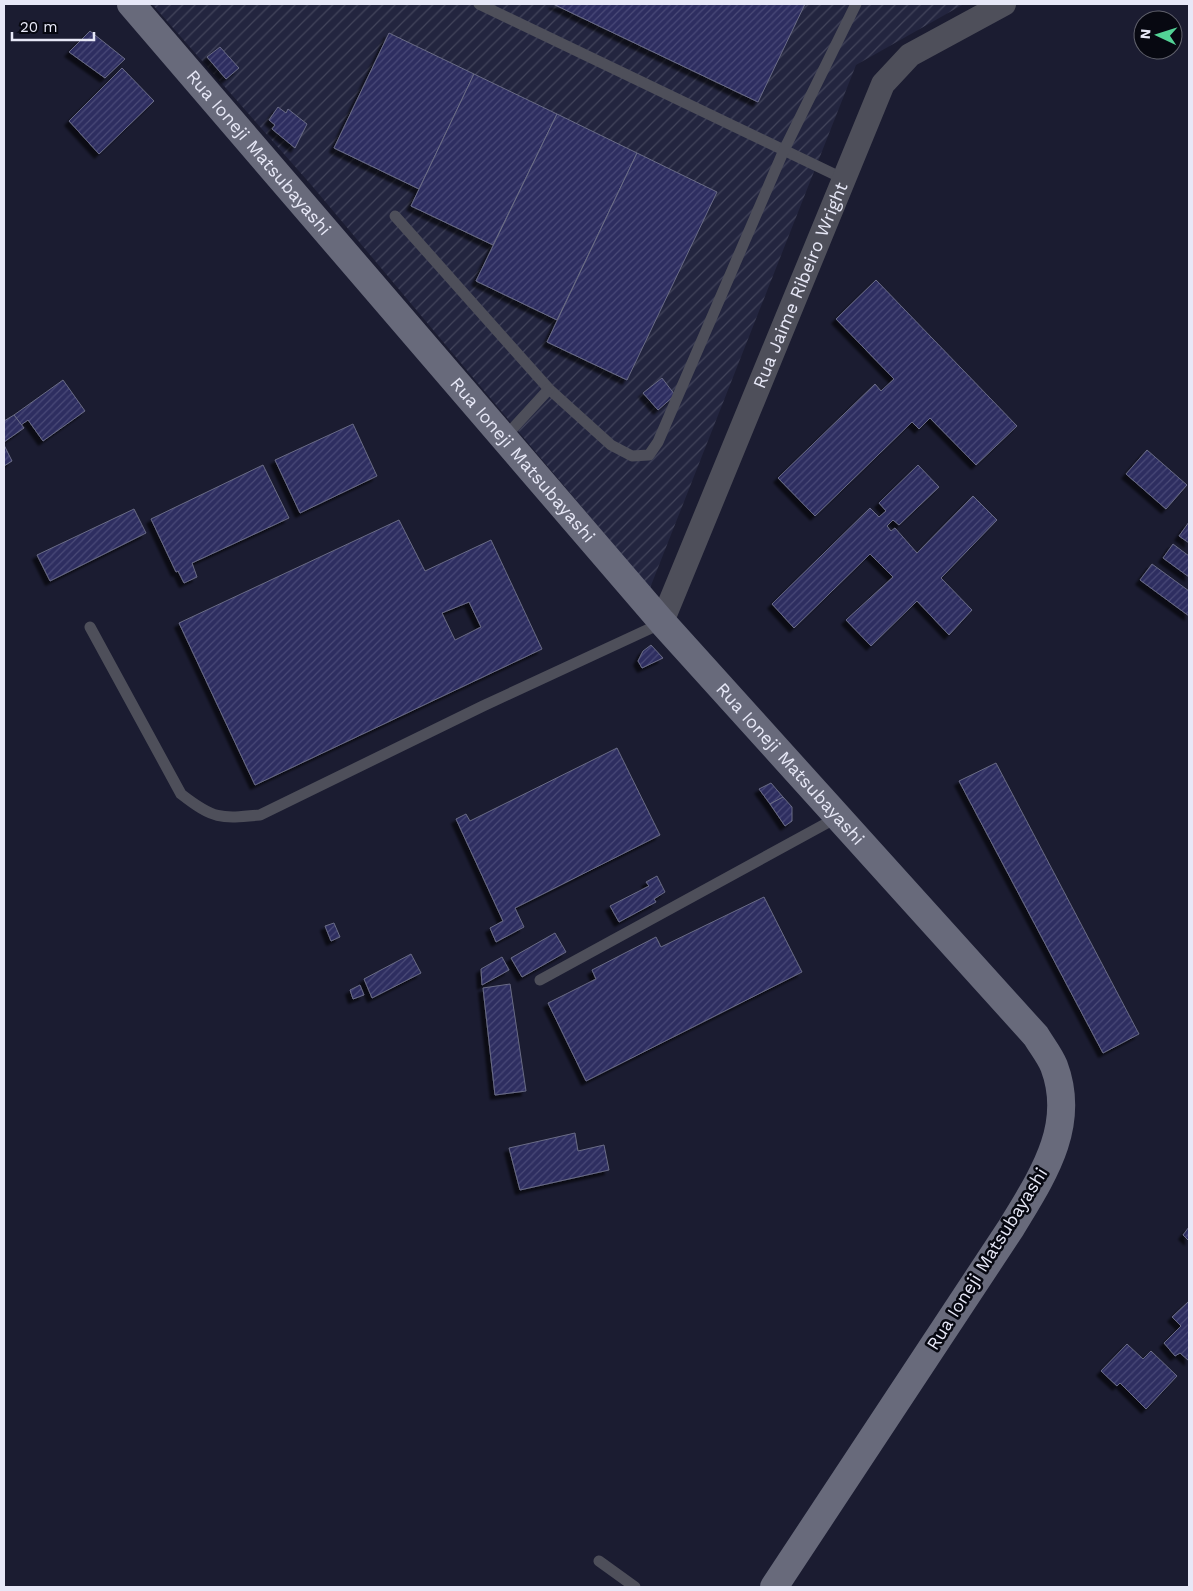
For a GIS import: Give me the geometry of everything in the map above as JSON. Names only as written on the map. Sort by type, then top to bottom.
[{"type":"main road","name":"Rua Ioneji Matsubayashi","points":[[131,4],[662,622],[1036,1036],[1054,1065],[1060,1087],[1062,1108],[1056,1146],[1042,1176],[1016,1219],[774,1587]]},
{"type":"street","name":"Rua Jaime Ribeiro Wright","points":[[662,622],[842,178],[883,84],[894,70],[927,44],[1004,4]]},
{"type":"lane","points":[[479,4],[842,178]]},
{"type":"lane","points":[[395,216],[549,389],[611,445],[632,456],[649,455],[658,442],[784,150],[856,4]]},
{"type":"lane","points":[[504,438],[549,389]]},
{"type":"lane","points":[[90,627],[181,794],[204,812],[229,818],[260,814],[662,622]]},
{"type":"lane","points":[[540,980],[838,817]]},
{"type":"lane","points":[[600,1561],[635,1587]]},
{"type":"shaded area","points":[[152,4],[964,4],[856,65],[650,588],[313,187]]},
{"type":"building","points":[[553,4],[805,4],[758,102]]},
{"type":"building","points":[[90,31],[125,59],[105,78],[69,52]]},
{"type":"building","points":[[389,33],[474,74],[419,189],[334,148]]},
{"type":"building","points":[[220,47],[239,68],[226,79],[207,57]]},
{"type":"building","points":[[122,68],[154,101],[99,154],[69,121]]},
{"type":"building","points":[[474,74],[557,114],[493,245],[411,206]]},
{"type":"building","points":[[278,107],[286,113],[288,109],[307,124],[295,148],[272,129],[275,125],[269,120]]},
{"type":"building","points":[[557,114],[637,153],[557,320],[476,281]]},
{"type":"building","points":[[637,153],[717,192],[627,380],[547,342]]},
{"type":"building","points":[[876,280],[1017,426],[976,465],[930,418],[919,429],[912,422],[815,516],[778,478],[875,384],[881,391],[894,379],[836,319]]},
{"type":"building","points":[[662,378],[675,395],[658,410],[643,393]]},
{"type":"building","points":[[63,380],[85,411],[43,441],[28,420],[21,425],[14,415]]},
{"type":"building","points":[[14,415],[24,428],[4,442],[4,421]]},
{"type":"building","points":[[353,424],[377,476],[300,513],[275,460]]},
{"type":"building","points":[[4,445],[12,461],[4,466]]},
{"type":"building","points":[[1147,450],[1187,485],[1166,509],[1126,474]]},
{"type":"building","points":[[263,465],[289,518],[192,563],[197,577],[184,583],[178,571],[176,572],[151,519]]},
{"type":"building","points":[[918,465],[939,487],[899,525],[893,520],[887,526],[891,531],[895,528],[917,553],[973,496],[997,520],[941,578],[972,610],[949,635],[917,601],[871,646],[846,620],[893,577],[870,554],[794,628],[772,604],[870,508],[879,517],[886,511],[879,503]]},
{"type":"building","points":[[134,509],[146,533],[50,581],[37,555]]},
{"type":"building","points":[[399,520],[425,571],[491,540],[542,649],[255,785],[179,623]],"holes":[[[469,602],[481,627],[455,640],[442,613]]]},
{"type":"building","points":[[1189,522],[1189,543],[1179,536]]},
{"type":"building","points":[[1173,544],[1189,556],[1189,577],[1163,558]]},
{"type":"building","points":[[1152,564],[1189,591],[1189,616],[1140,580]]},
{"type":"building","points":[[651,645],[663,658],[642,668],[638,661],[643,651]]},
{"type":"building","points":[[617,748],[660,835],[515,908],[524,927],[496,942],[490,928],[503,921],[456,819],[466,814],[470,821]]},
{"type":"building","points":[[996,763],[1139,1034],[1103,1053],[959,781]]},
{"type":"building","points":[[771,783],[783,797],[770,804],[759,789]]},
{"type":"building","points":[[783,797],[792,807],[792,821],[785,826],[770,804]]},
{"type":"building","points":[[657,876],[665,892],[654,899],[656,902],[619,922],[610,906],[649,886],[646,882]]},
{"type":"building","points":[[764,897],[802,972],[586,1081],[548,1003],[596,979],[592,970],[656,937],[661,947]]},
{"type":"building","points":[[334,923],[340,937],[331,941],[325,926]]},
{"type":"building","points":[[555,933],[566,952],[522,977],[511,958]]},
{"type":"building","points":[[411,954],[421,973],[372,998],[364,979]]},
{"type":"building","points":[[502,957],[509,970],[482,985],[481,969]]},
{"type":"building","points":[[510,984],[526,1091],[495,1095],[483,988]]},
{"type":"building","points":[[360,985],[364,995],[353,999],[350,990]]},
{"type":"building","points":[[575,1133],[578,1151],[604,1145],[609,1170],[520,1190],[509,1148]]},
{"type":"building","points":[[1189,1227],[1189,1241],[1183,1235]]},
{"type":"building","points":[[1189,1301],[1189,1361],[1180,1353],[1175,1356],[1164,1343],[1181,1326],[1172,1317]]},
{"type":"building","points":[[1127,1344],[1143,1359],[1151,1351],[1177,1376],[1146,1409],[1120,1383],[1117,1386],[1101,1371]]}]
